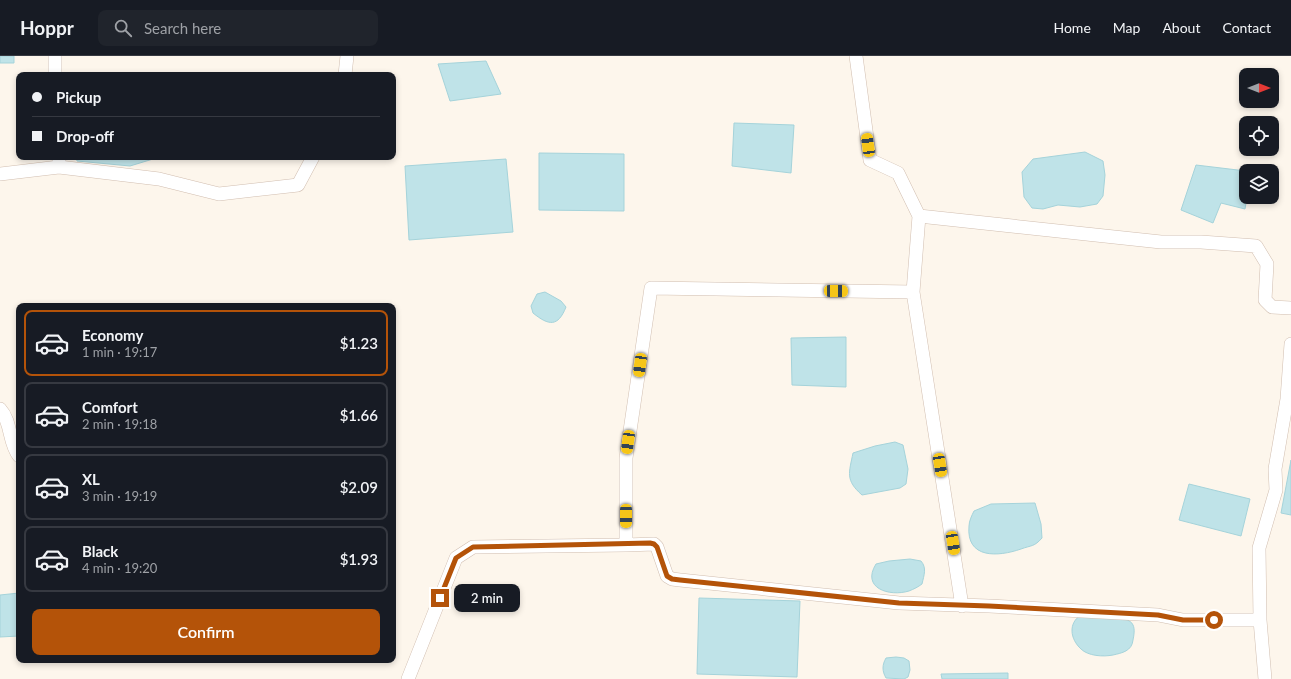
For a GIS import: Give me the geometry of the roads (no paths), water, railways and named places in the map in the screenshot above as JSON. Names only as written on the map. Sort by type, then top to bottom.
[{"type":"street","points":[[55,56],[55,72]]},
{"type":"street","points":[[345,72],[347,56]]},
{"type":"street","points":[[856,56],[870,160],[898,173],[919,216],[913,292],[962,606]]},
{"type":"street","points":[[0,174],[59,162],[159,179],[219,194],[298,185],[311,160]]},
{"type":"street","points":[[919,216],[1160,242],[1201,242],[1256,246],[1267,264],[1265,300],[1272,307],[1291,308]]},
{"type":"street","points":[[626,544],[626,458],[651,288],[913,292]]},
{"type":"street","points":[[1265,679],[1260,620],[1259,548],[1276,490],[1275,469],[1286,399],[1291,344]]},
{"type":"street","points":[[0,409],[6,417],[16,451]]},
{"type":"street","points":[[408,679],[456,558],[473,547],[654,544],[657,547],[667,576],[672,579],[899,603],[1158,615],[1183,620],[1260,620]]},
{"type":"water","points":[[0,56],[14,56],[14,63],[0,63]]},
{"type":"water","points":[[486,61],[501,94],[450,101],[438,64]]},
{"type":"water","points":[[734,123],[794,125],[791,173],[732,166]]},
{"type":"water","points":[[1085,152],[1103,161],[1105,175],[1103,196],[1097,204],[1080,207],[1058,205],[1043,209],[1032,208],[1024,197],[1022,172],[1033,159]]},
{"type":"water","points":[[539,153],[624,154],[624,211],[539,210]]},
{"type":"water","points":[[506,159],[513,232],[409,240],[405,166]]},
{"type":"water","points":[[77,160],[150,160],[130,166]]},
{"type":"water","points":[[1196,165],[1239,170],[1239,204],[1246,204],[1245,209],[1221,203],[1213,223],[1181,210]]},
{"type":"water","points":[[545,292],[561,301],[566,307],[563,314],[556,321],[548,322],[533,313],[531,306],[537,294]]},
{"type":"water","points":[[846,337],[846,387],[792,385],[791,338]]},
{"type":"water","points":[[895,442],[903,445],[908,469],[906,484],[900,488],[862,495],[853,485],[850,476],[850,466],[853,453]]},
{"type":"water","points":[[1291,460],[1291,515],[1281,513]]},
{"type":"water","points":[[1189,484],[1250,499],[1241,536],[1179,520]]},
{"type":"water","points":[[1035,503],[1041,524],[1042,538],[1037,543],[1012,552],[994,554],[985,553],[978,550],[973,545],[969,537],[969,526],[974,511],[991,504]]},
{"type":"water","points":[[910,559],[921,561],[924,566],[922,584],[909,591],[901,593],[893,593],[879,589],[875,585],[872,579],[872,572],[876,564]]},
{"type":"water","points":[[16,593],[16,636],[0,637],[0,595]]},
{"type":"water","points":[[699,598],[800,601],[797,677],[697,674]]},
{"type":"water","points":[[1081,615],[1117,617],[1130,621],[1134,630],[1131,647],[1123,652],[1109,656],[1100,656],[1084,651],[1077,645],[1072,631],[1074,622]]},
{"type":"water","points":[[886,658],[904,658],[909,661],[910,670],[908,677],[904,679],[886,678],[884,673],[883,666]]},
{"type":"water","points":[[1008,673],[1008,679],[942,679],[941,674]]}]
